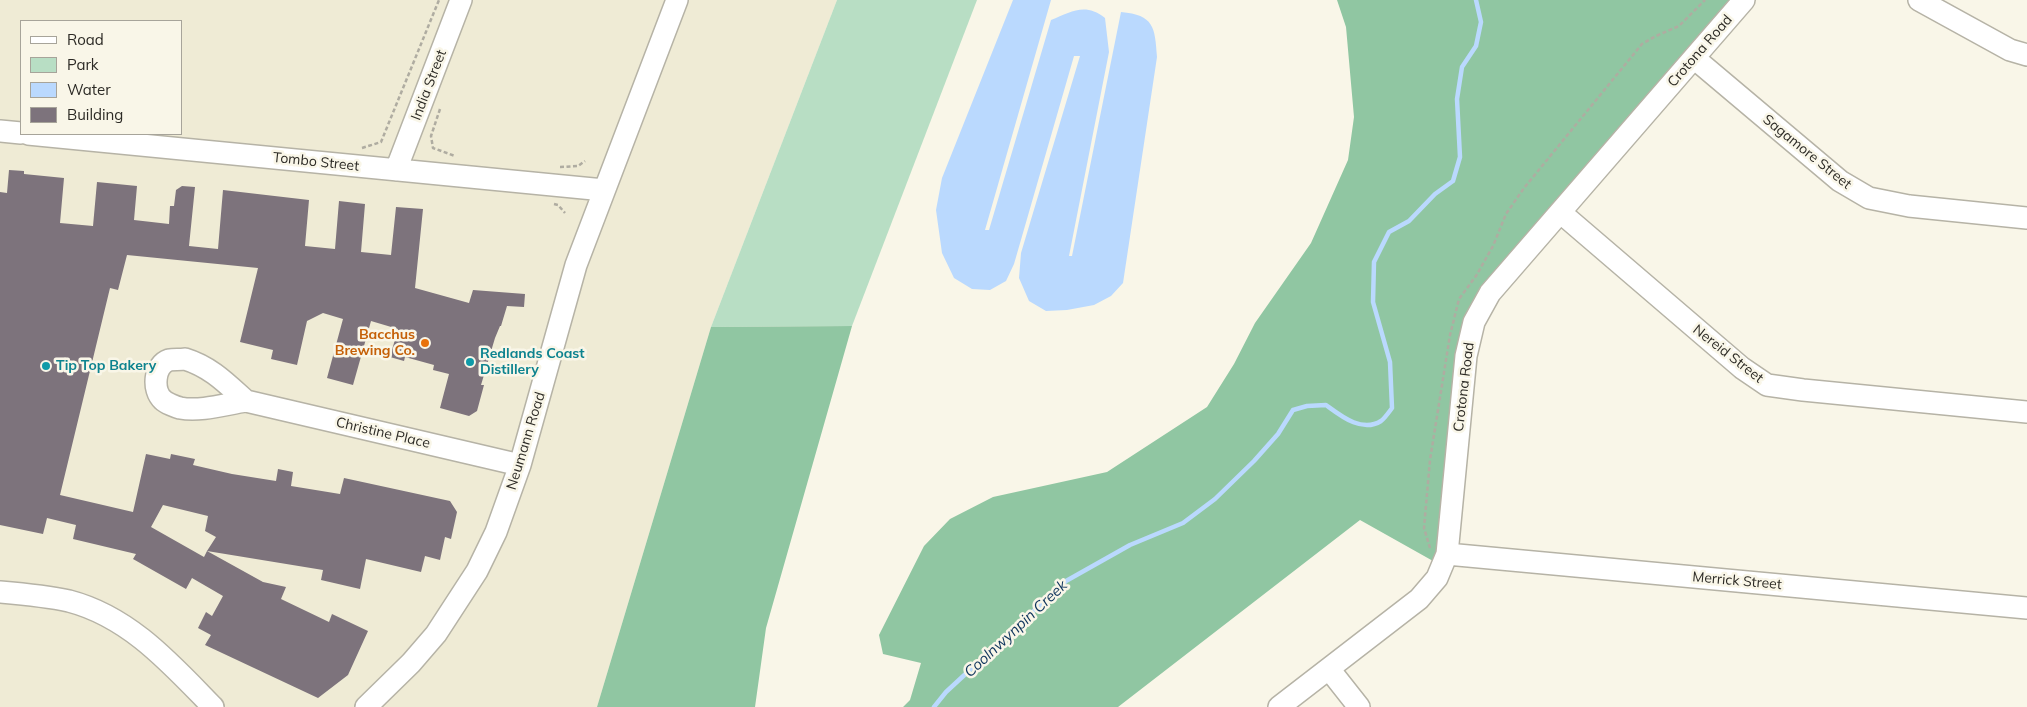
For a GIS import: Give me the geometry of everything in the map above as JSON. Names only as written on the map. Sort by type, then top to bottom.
[{"type":"street","name":"India Street","points":[[396,170],[461,0]]},
{"type":"street","name":"Neumann Road","points":[[366,707],[411,663],[436,634],[477,571],[496,532],[520,465],[576,265],[677,0]]},
{"type":"street","name":"Crotona Road","points":[[1279,707],[1419,599],[1437,578],[1446,554],[1466,356],[1474,322],[1490,293],[1744,0]]},
{"type":"street","points":[[1919,0],[2010,50],[2027,55]]},
{"type":"street","name":"Sagamore Street","points":[[1694,58],[1840,182],[1869,198],[1909,206],[2027,218]]},
{"type":"street","points":[[0,131],[20,133]]},
{"type":"street","name":"Tombo Street","points":[[38,135],[604,190]]},
{"type":"street","name":"Nereid Street","points":[[1560,212],[1742,368],[1767,385],[2027,412]]},
{"type":"street","name":"Christine Place","points":[[246,401],[520,465]]},
{"type":"street","name":"Merrick Street","points":[[1446,554],[2027,608]]},
{"type":"street","points":[[0,592],[39,596],[69,602],[94,610],[111,619],[152,645],[213,707]]},
{"type":"street","points":[[1330,669],[1359,707]]},
{"type":"path","points":[[354,147],[362,148],[381,142],[439,0]]},
{"type":"path","points":[[440,108],[431,136],[433,148],[462,157]]},
{"type":"path","points":[[558,167],[578,166],[585,161]]},
{"type":"shaded area","points":[[0,0],[837,0],[711,327],[597,707],[0,707]]},
{"type":"green space","points":[[837,0],[977,0],[852,326],[711,327]]},
{"type":"green space","points":[[1337,0],[1729,0],[1481,287],[1465,319],[1438,551],[1433,561],[1360,520],[1118,707],[903,707],[910,700],[921,663],[883,654],[879,635],[924,546],[950,519],[993,497],[1107,472],[1207,407],[1234,364],[1255,323],[1311,243],[1348,160],[1354,117],[1346,27]]},
{"type":"green space","points":[[852,326],[766,628],[755,707],[597,707],[711,327]]},
{"type":"water","points":[[1013,0],[1051,0],[985,230],[989,230],[1051,20],[1084,9],[1098,13],[1105,18],[1109,52],[1069,256],[1072,256],[1121,12],[1140,16],[1151,24],[1153,30],[1157,57],[1123,283],[1111,296],[1094,305],[1067,310],[1046,311],[1029,301],[1019,278],[1021,253],[1080,56],[1074,56],[1014,264],[1006,281],[990,290],[972,289],[954,278],[942,253],[936,210],[942,178]]},
{"type":"building","points":[[9,170],[24,171],[24,174],[64,178],[60,223],[93,226],[97,182],[137,186],[134,220],[169,224],[170,206],[174,206],[176,190],[182,186],[195,187],[189,246],[218,249],[223,190],[309,200],[305,246],[335,249],[339,201],[365,204],[361,252],[391,255],[396,207],[423,209],[415,288],[469,303],[473,290],[525,294],[524,307],[507,306],[481,385],[484,385],[477,411],[469,416],[440,408],[449,374],[433,370],[434,365],[405,357],[404,361],[390,357],[398,329],[371,321],[353,385],[327,378],[343,319],[323,313],[307,321],[297,365],[271,359],[273,350],[240,342],[258,268],[127,255],[118,290],[110,288],[60,495],[133,512],[146,454],[170,459],[171,454],[195,459],[193,465],[276,481],[278,469],[293,472],[291,486],[340,494],[344,478],[450,501],[457,512],[451,539],[445,537],[440,560],[425,556],[421,572],[366,559],[360,589],[321,580],[323,570],[207,551],[263,582],[286,587],[281,599],[329,622],[332,614],[368,631],[348,675],[318,698],[205,645],[211,635],[198,628],[206,612],[212,616],[223,596],[192,578],[186,589],[133,559],[136,554],[73,539],[76,525],[47,518],[43,534],[0,525],[0,192],[7,193]],"holes":[[[163,505],[208,516],[205,531],[216,537],[204,557],[151,527]]]},
{"type":"waterway","name":"Coolnwynpin Creek","points":[[934,707],[946,692],[1066,581],[1130,545],[1183,523],[1215,499],[1254,461],[1278,434],[1293,410],[1307,406],[1326,405],[1352,422],[1366,425],[1381,421],[1392,408],[1390,362],[1373,302],[1374,262],[1389,232],[1409,221],[1435,194],[1453,181],[1460,157],[1457,99],[1462,67],[1476,46],[1481,22],[1476,0]]},
{"type":"place","name":"Bacchus Brewing Co.","points":[[425,343]]},
{"type":"place","name":"Redlands Coast Distillery","points":[[470,362]]},
{"type":"place","name":"Tip Top Bakery","points":[[46,366]]}]
